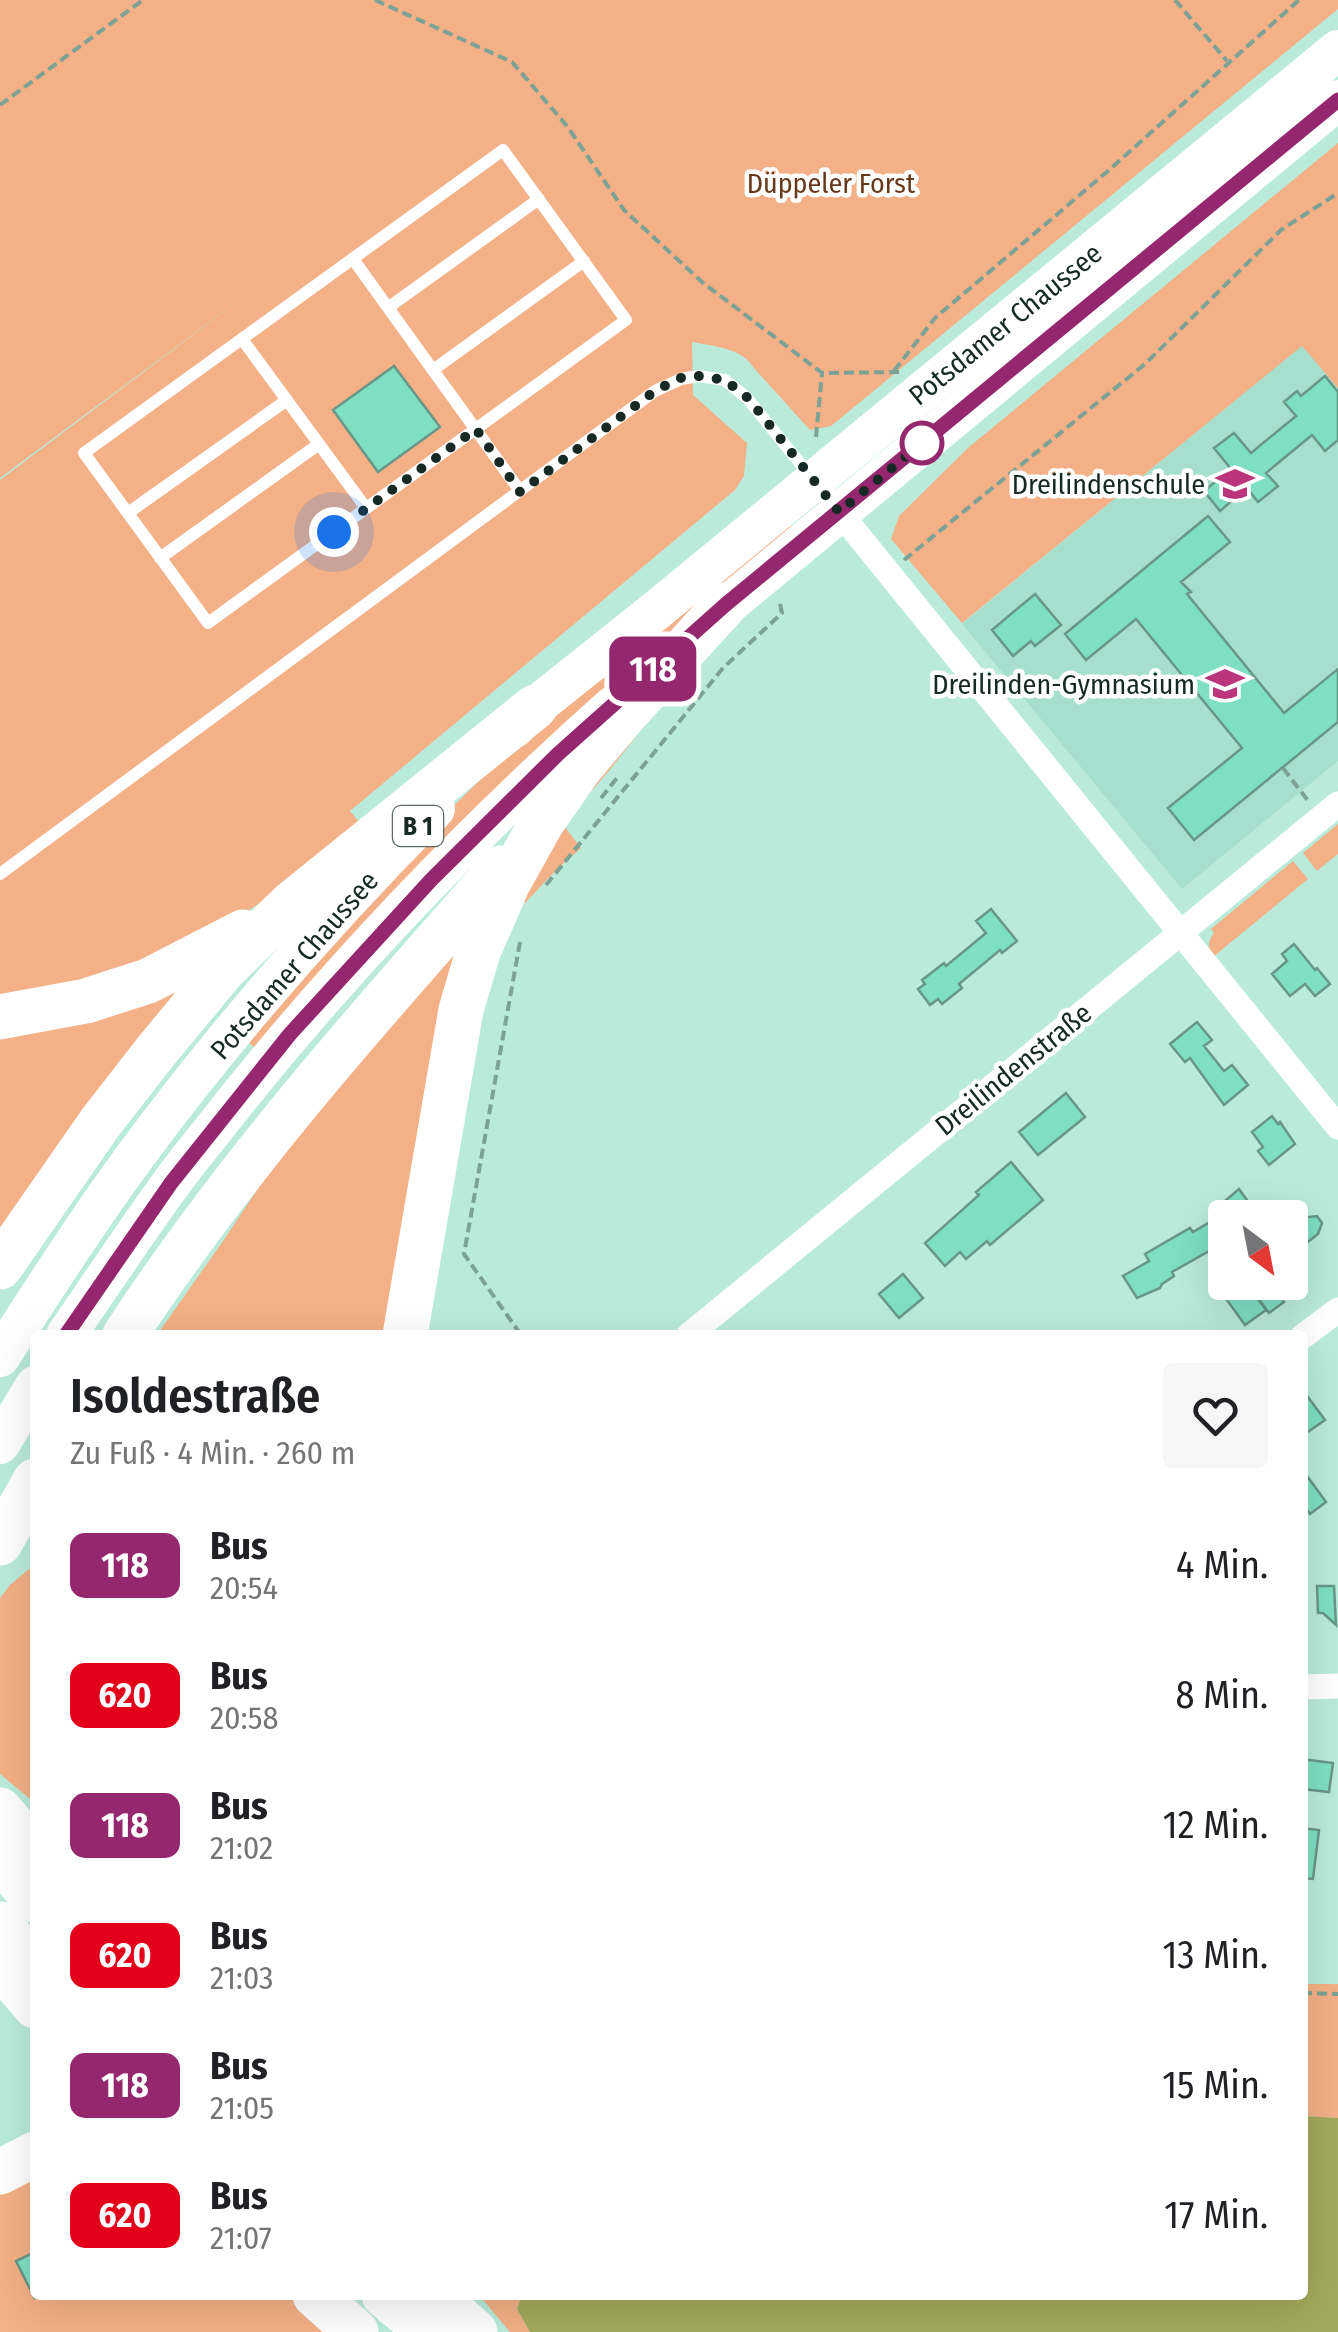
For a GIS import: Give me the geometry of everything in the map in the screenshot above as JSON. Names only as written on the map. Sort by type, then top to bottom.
[{"type":"highway","points":[[406,1330],[461,1010],[478,952],[508,883],[542,822],[579,769],[725,605]]},
{"type":"highway","points":[[0,1267],[100,1123],[224,969],[292,903],[535,707]]},
{"type":"highway","points":[[129,1330],[237,1176],[386,996],[542,822]]},
{"type":"highway","points":[[0,1017],[86,1001],[148,982],[292,903]]},
{"type":"highway","points":[[0,1543],[30,1490]]},
{"type":"highway","points":[[0,1570],[30,1544]]},
{"type":"highway","points":[[0,1791],[30,1813]]},
{"type":"highway","points":[[0,1810],[30,1845]]},
{"type":"highway","points":[[0,1858],[30,1894]]},
{"type":"highway","points":[[0,1924],[30,1961]]},
{"type":"highway","points":[[0,1965],[30,2000]]},
{"type":"highway","points":[[0,2172],[30,2157]]},
{"type":"highway","points":[[321,2300],[356,2332]]},
{"type":"highway","points":[[390,2300],[428,2332]]},
{"type":"highway","points":[[440,2300],[475,2332]]},
{"type":"main road","name":"Potsdamer Chaussee","points":[[0,1357],[96,1211],[212,1058],[396,848],[535,707],[1338,50]]},
{"type":"main road","name":"Potsdamer Chaussee","points":[[69,1330],[171,1183],[290,1034],[431,880],[558,754],[725,605],[1338,100]]},
{"type":"main road","points":[[0,1444],[30,1394]]},
{"type":"street","points":[[814,480],[1338,1127]]},
{"type":"street","name":"Dreilindenstraße","points":[[694,1330],[1330,810]]},
{"type":"street","points":[[1308,1332],[1338,1310]]},
{"type":"street","points":[[1308,1687],[1338,1686]]},
{"type":"lane","points":[[503,150],[626,320],[208,623],[84,453],[353,259],[503,150]]},
{"type":"lane","points":[[389,307],[539,200]]},
{"type":"lane","points":[[353,259],[520,492]]},
{"type":"lane","points":[[434,370],[584,261]]},
{"type":"lane","points":[[242,339],[366,508]]},
{"type":"lane","points":[[0,874],[655,391],[680,378],[725,380],[748,398],[814,480]]},
{"type":"lane","points":[[128,513],[286,400]]},
{"type":"lane","points":[[160,558],[320,444]]},
{"type":"path","points":[[0,105],[143,0]]},
{"type":"path","points":[[375,0],[512,62],[567,126],[624,210],[702,282],[822,372],[904,372]]},
{"type":"path","points":[[1175,0],[1228,62]]},
{"type":"path","points":[[894,371],[935,318],[1298,0]]},
{"type":"path","points":[[888,572],[1145,364],[1280,230],[1338,193]]},
{"type":"path","points":[[816,437],[822,372]]},
{"type":"path","points":[[538,895],[722,668],[782,613],[779,599]]},
{"type":"path","points":[[1282,768],[1330,810]]},
{"type":"path","points":[[517,1330],[464,1254],[522,929]]},
{"type":"path","points":[[1308,1993],[1338,1994]]},
{"type":"shaded area","name":"Dreilindenschule","points":[[1338,316],[1338,761],[1182,889],[962,624]]},
{"type":"shaded area","points":[[1308,2116],[1338,2118],[1338,2332],[530,2332],[517,2309],[520,2300],[1308,2300]]},
{"type":"green space","name":"Düppeler Forst","points":[[0,0],[1338,0],[1338,9],[831,426],[810,430],[742,356],[692,342],[693,395],[747,443],[744,476],[735,490],[350,811],[362,826],[287,885],[208,937],[149,965],[0,1003],[0,480],[254,289],[0,478]]},
{"type":"green space","points":[[1338,143],[1338,388],[1302,346],[962,623],[891,539],[899,516],[969,447]]},
{"type":"green space","points":[[785,518],[796,533],[606,695],[261,1053],[242,1037],[423,836],[518,743]]},
{"type":"green space","points":[[716,638],[602,779],[561,822],[581,848],[525,903],[513,897],[551,826],[592,767],[651,700]]},
{"type":"green space","points":[[1338,824],[1338,854],[1317,871],[1303,853]]},
{"type":"green space","points":[[1293,861],[1308,879],[1213,957],[1209,945],[1214,933],[1211,929]]},
{"type":"green space","points":[[462,942],[390,1330],[161,1330],[299,1127]]},
{"type":"green space","points":[[192,984],[0,1242],[0,1035]]},
{"type":"green space","points":[[30,1568],[30,1799],[0,1774],[0,1598]]},
{"type":"green space","points":[[1308,1984],[1338,1984],[1338,2118],[1308,2116]]},
{"type":"green space","points":[[30,2175],[30,2300],[294,2300],[329,2332],[0,2332],[0,2191]]},
{"type":"green space","points":[[483,2300],[520,2300],[517,2309],[530,2332],[510,2332]]},
{"type":"building","points":[[394,366],[440,427],[378,472],[333,410]]},
{"type":"building","points":[[1325,376],[1338,392],[1338,440],[1325,451],[1312,435],[1266,473],[1278,486],[1258,502],[1247,488],[1220,511],[1204,491],[1231,469],[1214,448],[1234,433],[1251,453],[1296,416],[1284,402],[1297,391],[1301,396]]},
{"type":"building","name":"Dreilinden-Gymnasium","points":[[1208,516],[1230,542],[1181,582],[1191,592],[1187,594],[1284,713],[1338,669],[1338,722],[1194,840],[1168,808],[1242,748],[1136,619],[1086,660],[1065,634]]},
{"type":"building","points":[[1035,594],[1061,625],[1035,646],[1031,641],[1013,656],[992,630]]},
{"type":"building","points":[[991,909],[1017,941],[959,984],[962,988],[942,1004],[938,999],[930,1005],[918,989],[925,984],[922,980],[986,933],[976,921]]},
{"type":"building","points":[[1294,944],[1330,984],[1315,996],[1305,984],[1290,996],[1272,974],[1287,961],[1282,954]]},
{"type":"building","points":[[1197,1022],[1212,1040],[1204,1046],[1224,1071],[1232,1065],[1248,1085],[1224,1105],[1190,1058],[1185,1062],[1170,1044]]},
{"type":"building","points":[[1066,1093],[1085,1117],[1038,1155],[1019,1132]]},
{"type":"building","points":[[1272,1116],[1295,1144],[1269,1165],[1258,1151],[1263,1147],[1252,1132]]},
{"type":"building","points":[[1011,1162],[1043,1200],[990,1245],[987,1241],[966,1259],[960,1252],[945,1266],[925,1243]]},
{"type":"building","points":[[1239,1189],[1247,1200],[1226,1200]]},
{"type":"building","points":[[1317,1216],[1322,1223],[1318,1234],[1308,1242],[1308,1217]]},
{"type":"building","points":[[1208,1223],[1208,1252],[1172,1272],[1174,1276],[1160,1288],[1137,1298],[1123,1276],[1149,1261],[1145,1254],[1190,1228],[1193,1232]]},
{"type":"building","points":[[903,1274],[923,1298],[899,1318],[879,1294]]},
{"type":"building","points":[[1227,1300],[1259,1300],[1266,1310],[1245,1325]]},
{"type":"building","points":[[1259,1300],[1283,1300],[1284,1302],[1269,1313]]},
{"type":"building","points":[[1308,1397],[1325,1420],[1308,1432]]},
{"type":"building","points":[[1308,1477],[1326,1502],[1310,1514],[1308,1511]]},
{"type":"building","points":[[1317,1586],[1334,1586],[1336,1625],[1318,1613]]},
{"type":"building","points":[[1308,1760],[1333,1763],[1329,1792],[1308,1790]]},
{"type":"building","points":[[1308,1829],[1319,1830],[1313,1879],[1308,1879]]},
{"type":"building","points":[[30,2254],[30,2289],[16,2261]]},
{"type":"bus line","name":"118","points":[[69,1330],[171,1183],[290,1034],[360,954],[558,754],[725,605],[1338,100]]},
{"type":"place","name":"Dreilindenschule","points":[[1235,484]]},
{"type":"place","name":"Dreilinden-Gymnasium","points":[[1225,684]]},
{"type":"route","points":[[334,532],[476,429],[520,492],[655,391],[680,378],[725,380],[748,398],[839,512],[933,434],[922,443]]}]
